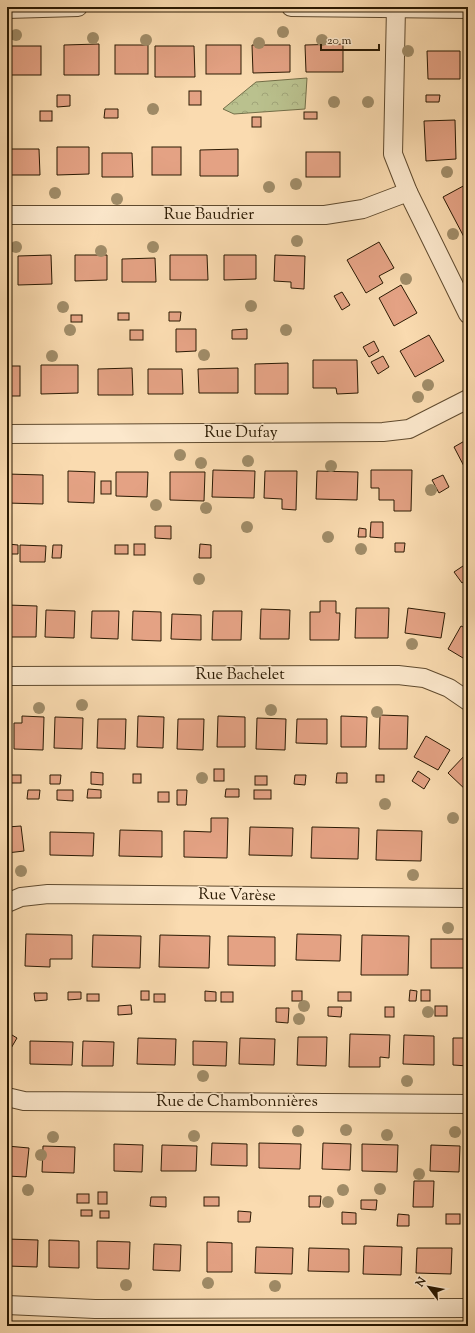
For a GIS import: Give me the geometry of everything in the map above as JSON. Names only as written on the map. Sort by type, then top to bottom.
[{"type":"street","points":[[7,9],[78,7]]},
{"type":"street","points":[[291,7],[468,9]]},
{"type":"street","points":[[396,8],[393,154],[408,192],[468,314]]},
{"type":"street","name":"Rue Baudrier","points":[[7,215],[325,215],[363,209],[408,192]]},
{"type":"street","name":"Rue Dufay","points":[[7,434],[383,432],[409,429],[468,399]]},
{"type":"street","name":"Rue Bachelet","points":[[7,676],[398,675],[424,678],[449,688],[468,701]]},
{"type":"street","name":"Rue Varèse","points":[[7,903],[21,897],[48,894],[468,898]]},
{"type":"street","name":"Rue de Chambonnières","points":[[7,1098],[24,1101],[468,1104]]},
{"type":"street","points":[[7,1305],[95,1309],[468,1308]]},
{"type":"green space","points":[[307,78],[305,109],[234,114],[223,109],[256,82]]},
{"type":"building","points":[[99,44],[99,75],[64,75],[64,45]]},
{"type":"building","points":[[343,44],[343,72],[306,72],[305,45]]},
{"type":"building","points":[[115,45],[148,45],[148,74],[115,74]]},
{"type":"building","points":[[206,45],[241,45],[241,74],[206,74]]},
{"type":"building","points":[[252,45],[290,45],[290,72],[253,73]]},
{"type":"building","points":[[8,46],[41,46],[41,75],[8,75]]},
{"type":"building","points":[[155,46],[194,46],[195,77],[155,77]]},
{"type":"building","points":[[427,51],[460,51],[460,79],[428,79]]},
{"type":"building","points":[[189,91],[201,91],[201,105],[189,105]]},
{"type":"building","points":[[57,95],[70,95],[70,106],[57,107]]},
{"type":"building","points":[[426,95],[440,95],[439,102],[426,102]]},
{"type":"building","points":[[105,109],[118,109],[118,118],[104,118]]},
{"type":"building","points":[[40,111],[52,111],[52,121],[40,121]]},
{"type":"building","points":[[304,112],[317,112],[317,119],[304,119]]},
{"type":"building","points":[[252,117],[261,117],[261,127],[252,127]]},
{"type":"building","points":[[455,120],[456,159],[426,161],[424,121]]},
{"type":"building","points":[[57,147],[89,147],[89,174],[57,175]]},
{"type":"building","points":[[152,147],[181,147],[181,175],[152,175]]},
{"type":"building","points":[[8,149],[39,149],[40,175],[8,175]]},
{"type":"building","points":[[238,149],[238,176],[200,176],[200,150]]},
{"type":"building","points":[[306,152],[340,152],[340,177],[306,177]]},
{"type":"building","points":[[102,153],[132,153],[133,177],[102,177]]},
{"type":"building","points":[[467,184],[468,235],[464,237],[443,197]]},
{"type":"building","points":[[379,242],[394,268],[379,276],[383,283],[366,293],[347,260]]},
{"type":"building","points":[[7,254],[10,254],[11,282],[7,282]]},
{"type":"building","points":[[51,255],[52,284],[18,285],[18,256]]},
{"type":"building","points":[[75,255],[107,255],[107,280],[75,281]]},
{"type":"building","points":[[170,255],[207,255],[208,280],[170,280]]},
{"type":"building","points":[[224,255],[256,255],[256,279],[224,280]]},
{"type":"building","points":[[275,255],[305,256],[304,289],[291,288],[291,282],[274,281]]},
{"type":"building","points":[[155,258],[156,282],[122,282],[122,259]]},
{"type":"building","points":[[401,285],[417,313],[394,326],[379,298]]},
{"type":"building","points":[[342,292],[350,305],[342,310],[334,296]]},
{"type":"building","points":[[169,312],[181,312],[180,321],[169,321]]},
{"type":"building","points":[[118,313],[129,313],[129,320],[118,320]]},
{"type":"building","points":[[71,315],[82,315],[82,322],[71,322]]},
{"type":"building","points":[[176,329],[196,329],[196,351],[176,352]]},
{"type":"building","points":[[247,329],[247,339],[232,339],[232,330]]},
{"type":"building","points":[[130,330],[143,330],[143,340],[130,340]]},
{"type":"building","points":[[429,335],[444,361],[415,377],[400,351]]},
{"type":"building","points":[[374,341],[379,351],[369,357],[363,347]]},
{"type":"building","points":[[383,356],[389,367],[378,374],[371,362]]},
{"type":"building","points":[[313,360],[357,360],[358,393],[337,394],[336,388],[313,388]]},
{"type":"building","points":[[288,363],[288,394],[255,394],[255,364]]},
{"type":"building","points":[[41,365],[78,365],[78,393],[41,394]]},
{"type":"building","points":[[7,366],[20,366],[20,396],[7,396]]},
{"type":"building","points":[[132,368],[133,395],[98,395],[98,369]]},
{"type":"building","points":[[238,368],[238,393],[199,393],[198,369]]},
{"type":"building","points":[[148,369],[182,369],[183,394],[148,394]]},
{"type":"building","points":[[468,439],[468,469],[466,470],[454,447]]},
{"type":"building","points":[[213,470],[255,471],[254,498],[212,497]]},
{"type":"building","points":[[371,470],[412,470],[411,511],[394,511],[394,500],[379,500],[379,488],[371,488]]},
{"type":"building","points":[[68,471],[95,472],[94,503],[68,502]]},
{"type":"building","points":[[265,471],[297,471],[296,510],[282,509],[282,499],[264,498]]},
{"type":"building","points":[[317,471],[358,472],[357,500],[316,499]]},
{"type":"building","points":[[116,472],[148,472],[147,497],[116,496]]},
{"type":"building","points":[[170,472],[205,472],[204,501],[170,500]]},
{"type":"building","points":[[7,474],[43,475],[43,504],[7,503]]},
{"type":"building","points":[[443,475],[449,487],[439,493],[432,480]]},
{"type":"building","points":[[101,481],[111,481],[111,494],[101,494]]},
{"type":"building","points":[[371,522],[383,522],[383,538],[370,537]]},
{"type":"building","points":[[155,526],[171,526],[171,539],[155,538]]},
{"type":"building","points":[[359,528],[366,529],[366,537],[358,537]]},
{"type":"building","points":[[395,543],[405,543],[404,552],[395,552]]},
{"type":"building","points":[[8,544],[18,545],[18,554],[7,554]]},
{"type":"building","points":[[134,544],[145,544],[145,555],[134,555]]},
{"type":"building","points":[[200,544],[211,545],[211,558],[199,558]]},
{"type":"building","points":[[20,545],[46,546],[45,562],[20,562]]},
{"type":"building","points":[[53,545],[62,545],[61,558],[52,558]]},
{"type":"building","points":[[115,545],[128,545],[128,554],[115,554]]},
{"type":"building","points":[[463,566],[468,574],[468,579],[462,583],[454,572]]},
{"type":"building","points":[[320,601],[336,601],[336,613],[340,613],[339,640],[310,640],[310,612],[320,612]]},
{"type":"building","points":[[8,605],[37,606],[36,637],[7,637]]},
{"type":"building","points":[[356,608],[389,608],[388,638],[355,638]]},
{"type":"building","points":[[408,608],[445,613],[441,638],[405,633]]},
{"type":"building","points":[[261,609],[290,610],[289,639],[260,639]]},
{"type":"building","points":[[46,610],[75,611],[74,638],[45,637]]},
{"type":"building","points":[[92,611],[119,611],[118,639],[91,638]]},
{"type":"building","points":[[133,611],[161,612],[161,641],[132,640]]},
{"type":"building","points":[[213,611],[242,611],[241,640],[212,640]]},
{"type":"building","points":[[172,614],[201,615],[201,640],[171,639]]},
{"type":"building","points":[[461,626],[468,629],[468,661],[448,649]]},
{"type":"building","points":[[380,715],[408,716],[407,749],[379,749]]},
{"type":"building","points":[[22,716],[44,717],[43,750],[14,749],[14,723],[22,723]]},
{"type":"building","points":[[138,716],[164,717],[163,748],[137,747]]},
{"type":"building","points":[[218,716],[245,717],[245,747],[217,747]]},
{"type":"building","points":[[341,716],[367,717],[366,747],[341,747]]},
{"type":"building","points":[[55,717],[83,718],[82,749],[54,748]]},
{"type":"building","points":[[257,718],[286,719],[285,750],[256,749]]},
{"type":"building","points":[[98,719],[126,719],[125,749],[97,748]]},
{"type":"building","points":[[178,719],[204,719],[203,750],[177,749]]},
{"type":"building","points":[[297,719],[327,719],[327,744],[296,743]]},
{"type":"building","points":[[426,736],[450,750],[438,770],[414,757]]},
{"type":"building","points":[[467,753],[468,754],[468,792],[448,773]]},
{"type":"building","points":[[214,769],[224,769],[224,781],[214,781]]},
{"type":"building","points":[[418,771],[430,779],[424,789],[412,781]]},
{"type":"building","points":[[91,772],[103,773],[103,785],[91,784]]},
{"type":"building","points":[[337,773],[347,773],[347,783],[336,783]]},
{"type":"building","points":[[133,774],[141,774],[141,783],[133,783]]},
{"type":"building","points":[[9,775],[21,775],[21,783],[9,783]]},
{"type":"building","points":[[50,775],[61,775],[60,784],[50,784]]},
{"type":"building","points":[[295,775],[306,775],[305,785],[294,784]]},
{"type":"building","points":[[376,775],[384,775],[384,782],[376,782]]},
{"type":"building","points":[[255,776],[267,776],[267,785],[255,785]]},
{"type":"building","points":[[88,789],[101,790],[101,798],[87,798]]},
{"type":"building","points":[[226,789],[239,789],[239,797],[225,797]]},
{"type":"building","points":[[28,790],[40,790],[39,799],[27,799]]},
{"type":"building","points":[[57,790],[73,790],[73,801],[57,800]]},
{"type":"building","points":[[177,790],[187,790],[186,805],[177,805]]},
{"type":"building","points":[[254,790],[271,790],[271,799],[254,799]]},
{"type":"building","points":[[158,792],[169,792],[169,802],[158,802]]},
{"type":"building","points":[[467,815],[468,855],[466,855]]},
{"type":"building","points":[[211,818],[228,818],[227,858],[184,857],[184,831],[211,832]]},
{"type":"building","points":[[21,826],[24,851],[7,853],[7,827]]},
{"type":"building","points":[[250,827],[293,828],[292,856],[249,855]]},
{"type":"building","points":[[312,827],[359,828],[358,859],[311,858]]},
{"type":"building","points":[[120,830],[162,831],[162,857],[119,856]]},
{"type":"building","points":[[377,830],[422,831],[421,861],[376,860]]},
{"type":"building","points":[[50,832],[94,833],[93,856],[50,855]]},
{"type":"building","points":[[26,934],[72,935],[72,959],[50,959],[50,967],[25,966]]},
{"type":"building","points":[[297,934],[341,935],[340,961],[296,960]]},
{"type":"building","points":[[93,935],[141,936],[140,968],[92,967]]},
{"type":"building","points":[[160,935],[210,936],[209,968],[159,967]]},
{"type":"building","points":[[362,935],[409,936],[408,975],[361,975]]},
{"type":"building","points":[[228,936],[275,937],[275,966],[228,965]]},
{"type":"building","points":[[431,939],[468,939],[468,968],[431,968]]},
{"type":"building","points":[[410,990],[417,991],[416,1001],[409,1001]]},
{"type":"building","points":[[421,990],[430,990],[430,1001],[421,1001]]},
{"type":"building","points":[[141,991],[149,991],[149,1000],[141,1000]]},
{"type":"building","points":[[205,991],[216,992],[216,1001],[205,1001]]},
{"type":"building","points":[[292,991],[302,991],[302,1001],[292,1001]]},
{"type":"building","points":[[68,992],[81,992],[81,999],[68,1000]]},
{"type":"building","points":[[221,992],[233,992],[233,1002],[221,1002]]},
{"type":"building","points":[[338,992],[351,992],[351,1001],[338,1001]]},
{"type":"building","points":[[34,993],[47,993],[47,1000],[35,1001]]},
{"type":"building","points":[[87,994],[99,994],[99,1001],[87,1001]]},
{"type":"building","points":[[154,994],[165,994],[165,1002],[154,1002]]},
{"type":"building","points":[[131,1005],[132,1014],[118,1015],[118,1006]]},
{"type":"building","points":[[435,1006],[447,1006],[447,1016],[435,1016]]},
{"type":"building","points":[[328,1007],[342,1007],[341,1017],[328,1016]]},
{"type":"building","points":[[385,1007],[394,1007],[394,1017],[385,1017]]},
{"type":"building","points":[[276,1008],[289,1008],[288,1023],[276,1022]]},
{"type":"building","points":[[7,1032],[17,1038],[7,1055]]},
{"type":"building","points":[[350,1034],[390,1035],[389,1058],[380,1057],[380,1067],[349,1067]]},
{"type":"building","points":[[404,1035],[434,1036],[434,1065],[403,1064]]},
{"type":"building","points":[[298,1037],[327,1037],[326,1066],[297,1065]]},
{"type":"building","points":[[138,1038],[176,1039],[175,1065],[137,1064]]},
{"type":"building","points":[[240,1038],[275,1039],[274,1065],[239,1064]]},
{"type":"building","points":[[453,1038],[468,1038],[468,1066],[453,1065]]},
{"type":"building","points":[[30,1041],[73,1042],[72,1065],[30,1064]]},
{"type":"building","points":[[83,1041],[114,1042],[113,1066],[82,1066]]},
{"type":"building","points":[[193,1041],[227,1042],[226,1066],[193,1065]]},
{"type":"building","points":[[212,1143],[247,1144],[247,1166],[211,1165]]},
{"type":"building","points":[[259,1143],[301,1144],[300,1169],[259,1168]]},
{"type":"building","points":[[323,1143],[351,1144],[350,1170],[322,1169]]},
{"type":"building","points":[[114,1144],[143,1145],[142,1172],[114,1171]]},
{"type":"building","points":[[362,1144],[398,1145],[397,1172],[362,1171]]},
{"type":"building","points":[[162,1145],[197,1146],[196,1171],[161,1171]]},
{"type":"building","points":[[431,1145],[460,1146],[459,1172],[430,1171]]},
{"type":"building","points":[[7,1146],[29,1148],[26,1177],[7,1176]]},
{"type":"building","points":[[43,1146],[75,1147],[74,1173],[42,1172]]},
{"type":"building","points":[[414,1181],[434,1181],[433,1207],[413,1207]]},
{"type":"building","points":[[98,1192],[107,1192],[107,1204],[98,1204]]},
{"type":"building","points":[[77,1194],[89,1194],[89,1203],[77,1203]]},
{"type":"building","points":[[309,1196],[321,1196],[320,1207],[309,1207]]},
{"type":"building","points":[[151,1197],[166,1197],[166,1207],[150,1206]]},
{"type":"building","points":[[204,1197],[219,1197],[219,1206],[204,1206]]},
{"type":"building","points":[[361,1200],[377,1200],[376,1210],[361,1209]]},
{"type":"building","points":[[81,1210],[92,1210],[92,1216],[81,1216]]},
{"type":"building","points":[[100,1211],[109,1211],[109,1218],[100,1218]]},
{"type":"building","points":[[238,1211],[251,1212],[250,1222],[238,1222]]},
{"type":"building","points":[[342,1212],[356,1213],[356,1224],[342,1224]]},
{"type":"building","points":[[398,1214],[409,1215],[409,1226],[397,1226]]},
{"type":"building","points":[[446,1214],[460,1214],[460,1224],[446,1224]]},
{"type":"building","points":[[7,1239],[38,1240],[37,1267],[7,1266]]},
{"type":"building","points":[[49,1240],[79,1241],[79,1268],[49,1267]]},
{"type":"building","points":[[97,1241],[130,1242],[129,1269],[97,1268]]},
{"type":"building","points":[[207,1242],[232,1243],[232,1272],[207,1272]]},
{"type":"building","points":[[154,1244],[181,1245],[180,1271],[153,1270]]},
{"type":"building","points":[[364,1246],[402,1247],[401,1275],[363,1274]]},
{"type":"building","points":[[256,1247],[293,1248],[292,1274],[255,1273]]},
{"type":"building","points":[[309,1248],[349,1249],[349,1272],[308,1271]]},
{"type":"building","points":[[417,1248],[452,1248],[451,1274],[416,1273]]}]
